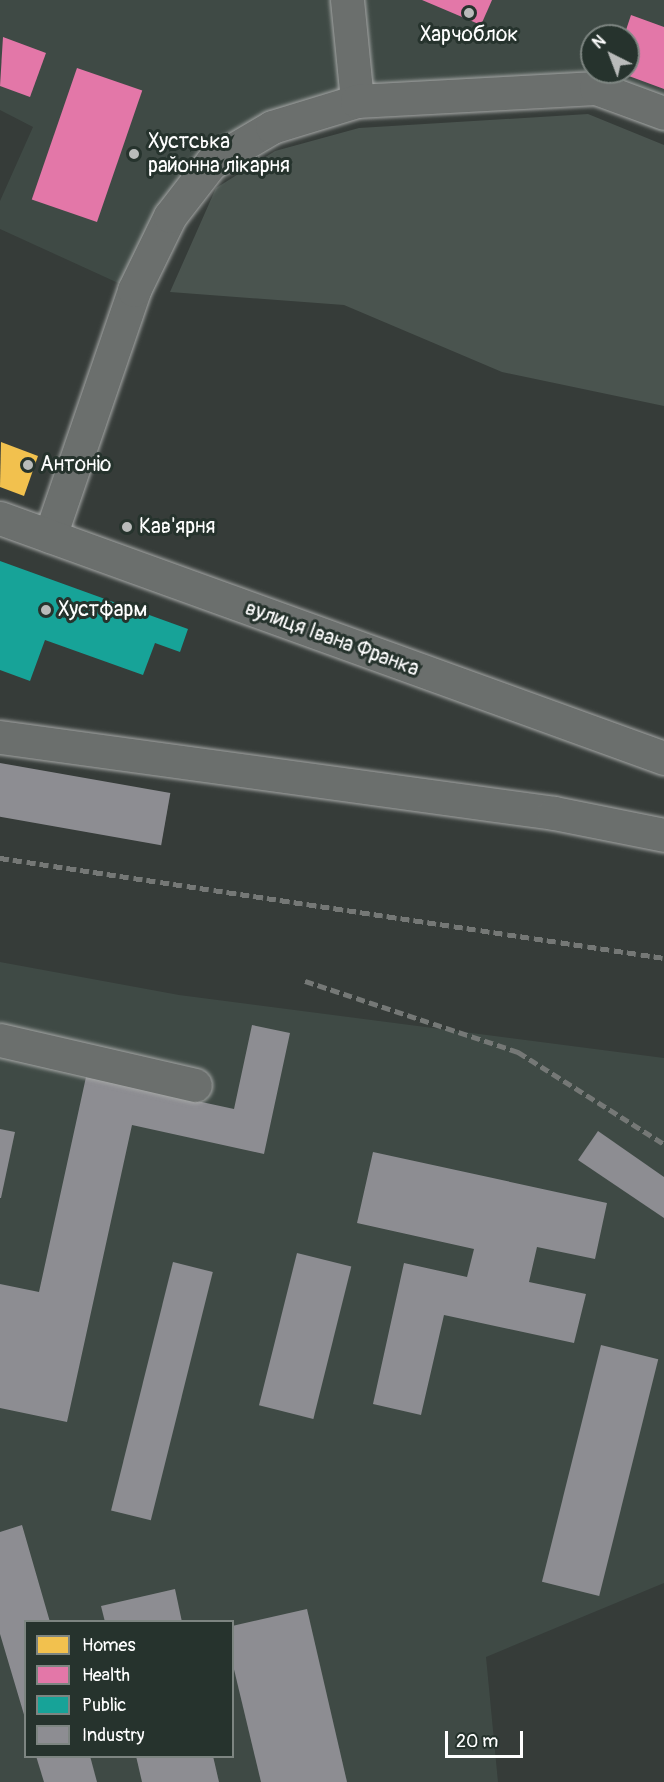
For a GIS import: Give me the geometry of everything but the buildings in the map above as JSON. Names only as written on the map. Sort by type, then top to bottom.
[{"type":"main road","points":[[347,0],[357,101]]},
{"type":"main road","points":[[50,536],[134,290],[170,216],[211,163],[272,127],[357,101],[596,88],[664,113]]},
{"type":"main road","name":"вулиця Івана Франка","points":[[0,518],[664,759]]},
{"type":"main road","points":[[0,737],[554,813],[664,835]]},
{"type":"main road","points":[[0,1040],[195,1085]]},
{"type":"shaded area","name":"Хустська районна лікарня","points":[[0,0],[664,0],[664,133],[594,104],[365,115],[278,139],[218,170],[178,227],[151,298],[0,229],[0,201],[33,127],[0,110]]},
{"type":"shaded area","points":[[588,114],[664,145],[664,406],[502,372],[344,305],[170,292],[216,188],[275,151],[359,128]]},
{"type":"shaded area","points":[[0,962],[179,995],[664,1058],[664,1583],[486,1657],[498,1782],[0,1782]]},
{"type":"railway","points":[[0,858],[664,958]]},
{"type":"railway","points":[[305,981],[518,1052],[664,1144]]},
{"type":"place","name":"Харчоблок","points":[[469,13]]},
{"type":"place","name":"Хустська районна лікарня","points":[[134,154]]},
{"type":"place","name":"Антоніо","points":[[28,465]]},
{"type":"place","name":"Кав'ярня","points":[[127,527]]},
{"type":"place","name":"Хустфарм","points":[[46,610]]}]
